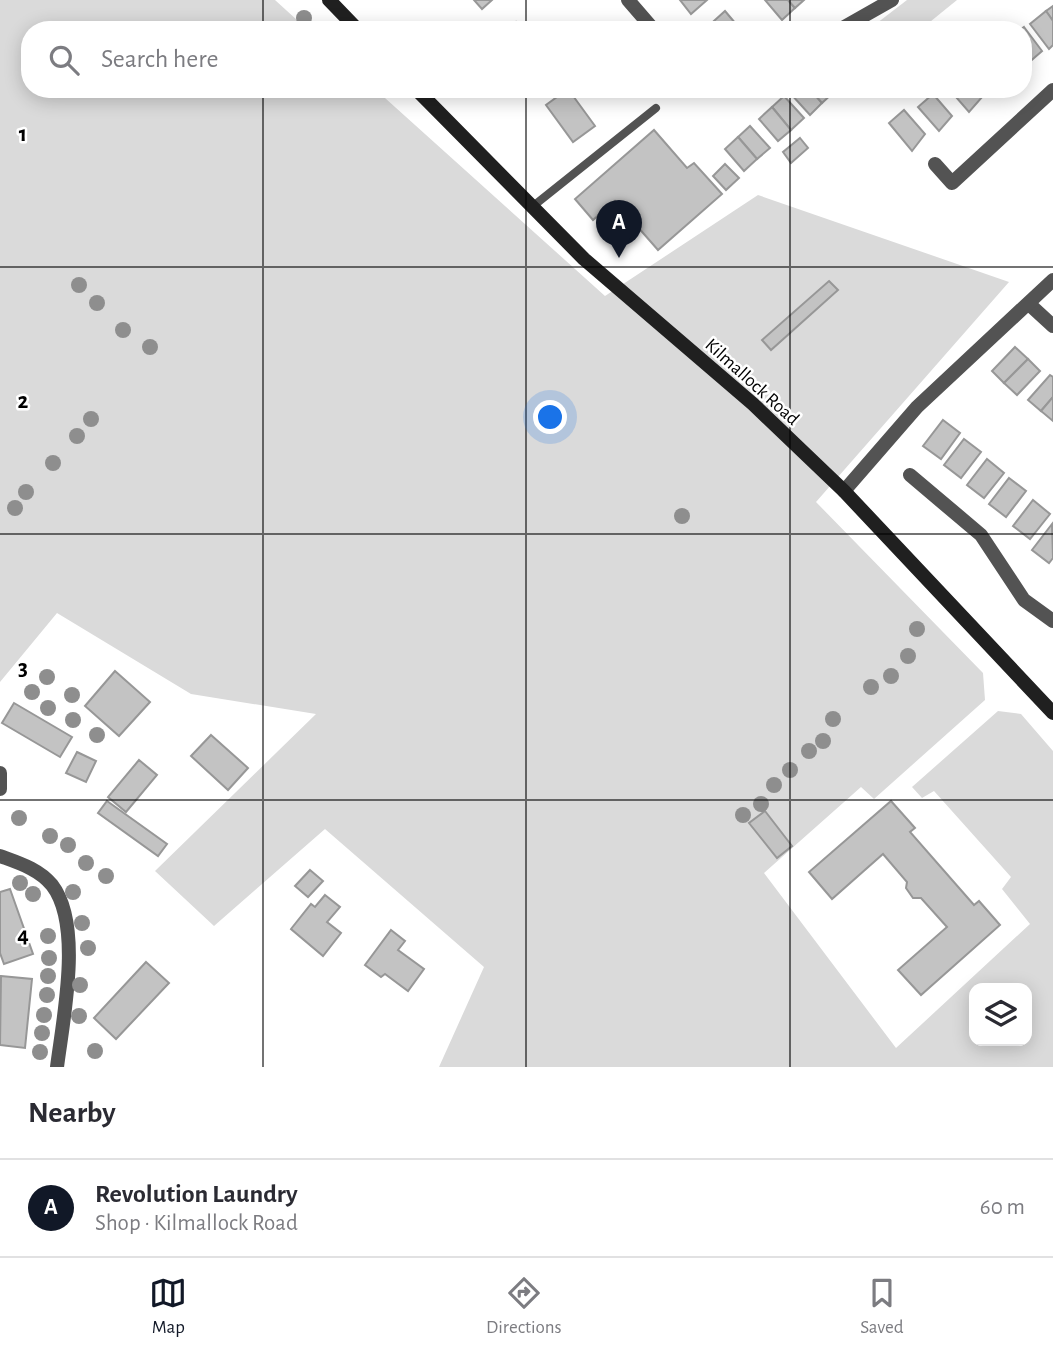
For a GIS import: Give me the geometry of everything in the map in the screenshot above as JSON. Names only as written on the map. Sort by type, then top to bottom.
[{"type":"main road","points":[[329,0],[349,21]]},
{"type":"main road","name":"Kilmallock Road","points":[[425,98],[584,259],[753,404],[844,491],[1053,713]]},
{"type":"street","points":[[628,0],[646,21]]},
{"type":"street","points":[[855,21],[892,0]]},
{"type":"street","points":[[934,164],[952,183],[1053,90]]},
{"type":"street","points":[[844,491],[917,407],[1053,280]]},
{"type":"street","points":[[1029,304],[1053,326]]},
{"type":"street","points":[[910,475],[976,540],[1024,600],[1053,621]]},
{"type":"street","points":[[0,773],[0,789]]},
{"type":"street","points":[[0,856],[30,867],[52,885],[67,920],[66,993],[57,1067]]},
{"type":"lane","points":[[532,207],[656,108]]},
{"type":"shaded area","points":[[0,0],[275,0],[298,21],[21,21],[21,98],[385,98],[605,296],[758,195],[1009,282],[816,502],[983,673],[985,700],[874,799],[861,787],[764,873],[896,1048],[1030,924],[1002,889],[1011,877],[934,791],[922,798],[912,787],[998,711],[1021,714],[1053,751],[1053,1067],[439,1067],[484,967],[325,829],[214,926],[155,871],[316,714],[191,694],[57,613],[0,682]]},
{"type":"shaded area","points":[[907,0],[957,0],[931,21],[880,21]]},
{"type":"building","points":[[474,0],[492,0],[482,9]]},
{"type":"building","points":[[680,0],[707,0],[691,14]]},
{"type":"building","points":[[765,0],[788,0],[795,8],[782,20]]},
{"type":"building","points":[[788,0],[804,0],[795,8]]},
{"type":"building","points":[[1053,6],[1053,21],[1046,11]]},
{"type":"building","points":[[725,11],[733,21],[714,21]]},
{"type":"building","points":[[1046,11],[1053,21],[1053,45],[1049,49],[1032,27],[1032,22]]},
{"type":"building","points":[[1032,38],[1042,51],[1032,60]]},
{"type":"building","points":[[556,98],[575,98],[595,126],[573,142],[546,105]]},
{"type":"building","points":[[782,98],[786,98],[804,118],[791,130],[772,107]]},
{"type":"building","points":[[795,98],[818,98],[822,103],[810,115]]},
{"type":"building","points":[[928,98],[936,98],[952,116],[939,131],[918,107]]},
{"type":"building","points":[[957,98],[981,98],[969,112]]},
{"type":"building","points":[[772,107],[791,130],[778,141],[759,119]]},
{"type":"building","points":[[904,110],[925,134],[912,151],[889,123]]},
{"type":"building","points":[[750,126],[770,148],[757,159],[738,137]]},
{"type":"building","points":[[654,130],[687,168],[694,163],[722,194],[658,250],[615,201],[593,220],[575,199]]},
{"type":"building","points":[[738,137],[757,159],[744,171],[725,149]]},
{"type":"building","points":[[800,138],[808,148],[791,163],[783,152]]},
{"type":"building","points":[[725,164],[739,178],[726,190],[713,176]]},
{"type":"building","points":[[829,281],[838,290],[771,350],[762,340]]},
{"type":"building","points":[[1015,347],[1028,359],[1004,383],[992,371]]},
{"type":"building","points":[[1028,359],[1040,371],[1017,395],[1004,383]]},
{"type":"building","points":[[1050,375],[1053,377],[1053,397],[1041,411],[1028,400]]},
{"type":"building","points":[[1053,397],[1053,421],[1041,411]]},
{"type":"building","points":[[943,420],[960,433],[941,459],[923,446]]},
{"type":"building","points":[[964,439],[981,452],[961,478],[944,465]]},
{"type":"building","points":[[987,459],[1004,473],[984,498],[967,485]]},
{"type":"building","points":[[1009,478],[1026,491],[1006,517],[989,504]]},
{"type":"building","points":[[1033,500],[1050,514],[1030,539],[1013,526]]},
{"type":"building","points":[[1052,524],[1053,558],[1049,563],[1032,550]]},
{"type":"building","points":[[115,671],[150,702],[119,736],[85,706]]},
{"type":"building","points":[[14,703],[72,737],[60,757],[2,723]]},
{"type":"building","points":[[211,735],[248,768],[228,790],[191,756]]},
{"type":"building","points":[[77,752],[96,761],[86,782],[66,773]]},
{"type":"building","points":[[139,760],[157,775],[126,812],[108,797]]},
{"type":"building","points":[[107,801],[167,844],[158,856],[98,813]]},
{"type":"building","points":[[891,801],[915,828],[910,832],[974,905],[979,901],[1000,925],[921,995],[898,970],[947,927],[921,898],[913,898],[906,888],[907,882],[883,854],[832,899],[809,872]]},
{"type":"building","points":[[765,811],[792,846],[777,858],[749,823]]},
{"type":"building","points":[[310,870],[323,881],[308,897],[295,886]]},
{"type":"building","points":[[10,889],[33,954],[4,964],[0,953],[0,892]]},
{"type":"building","points":[[325,895],[340,907],[327,922],[341,933],[323,956],[291,929],[311,904],[315,907]]},
{"type":"building","points":[[391,930],[405,941],[398,950],[424,969],[408,991],[385,974],[381,977],[365,965]]},
{"type":"building","points":[[146,962],[169,983],[116,1039],[94,1018]]},
{"type":"building","points":[[1,976],[32,979],[25,1048],[0,1045]]},
{"type":"place","name":"Revolution Laundry","points":[[619,258]]}]
